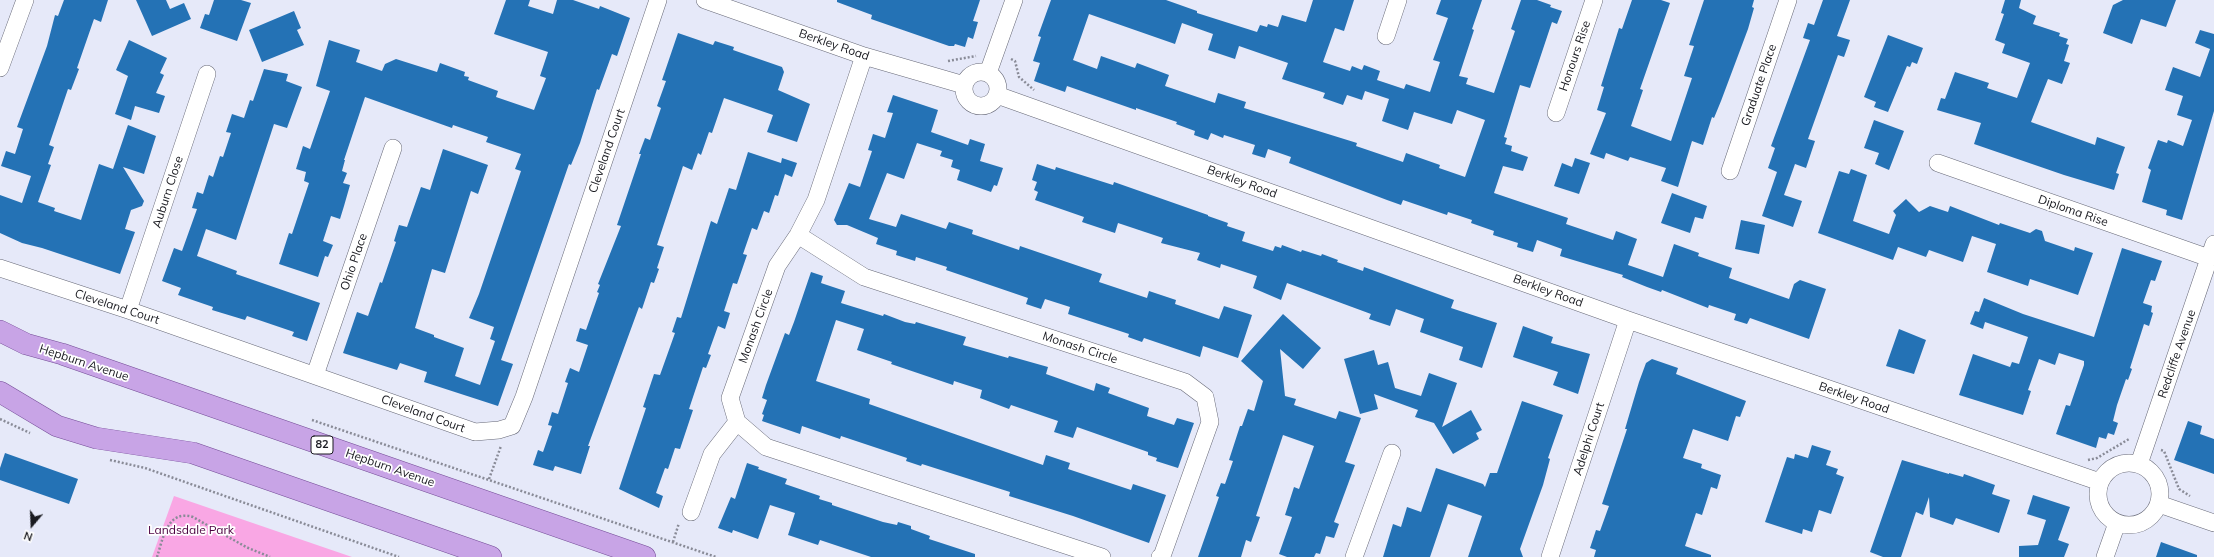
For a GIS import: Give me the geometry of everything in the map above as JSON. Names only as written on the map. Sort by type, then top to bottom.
[{"type":"main road","name":"Hepburn Avenue","points":[[0,331],[26,344],[62,354],[645,557]]},
{"type":"main road","points":[[0,392],[57,426],[96,438],[193,453],[491,557]]},
{"type":"street","points":[[0,68],[25,0]]},
{"type":"street","name":"Cleveland Court","points":[[0,268],[128,310],[474,432],[499,430],[512,426],[524,397],[658,0]]},
{"type":"street","name":"Berkley Road","points":[[705,0],[864,56],[964,85]]},
{"type":"street","points":[[988,73],[1014,0]]},
{"type":"street","points":[[1386,36],[1398,0]]},
{"type":"street","name":"Honours Rise","points":[[1556,113],[1594,0]]},
{"type":"street","name":"Graduate Place","points":[[1730,171],[1788,0]]},
{"type":"street","name":"Monash Circle","points":[[737,422],[730,398],[777,266],[798,235],[816,200],[864,56]]},
{"type":"street","points":[[988,73],[997,82],[998,95],[989,105],[976,106],[966,98],[964,85],[973,74],[988,73]]},
{"type":"street","name":"Auburn Close","points":[[128,310],[207,74]]},
{"type":"street","name":"Berkley Road","points":[[998,95],[1628,320],[2100,482]]},
{"type":"street","name":"Ohio Place","points":[[315,375],[393,148]]},
{"type":"street","name":"Diploma Rise","points":[[1938,163],[2211,251]]},
{"type":"street","name":"Monash Circle","points":[[798,235],[864,278],[1185,382],[1205,397],[1210,422],[1162,556],[1160,557]]},
{"type":"street","name":"Redcliffe Avenue","points":[[2139,464],[2211,251]]},
{"type":"street","name":"Adelphi Court","points":[[1550,557],[1628,320]]},
{"type":"street","points":[[691,512],[712,454],[737,422],[766,447],[1102,557]]},
{"type":"street","points":[[1354,557],[1392,453]]},
{"type":"street","points":[[2122,463],[2139,464],[2151,471],[2159,482],[2161,493],[2159,504],[2154,514],[2137,524],[2126,525],[2117,523],[2102,510],[2098,500],[2100,482],[2105,473],[2112,467],[2122,463]]},
{"type":"street","points":[[2159,504],[2214,523]]},
{"type":"street","points":[[2105,557],[2117,523]]},
{"type":"path","points":[[943,60],[950,62],[996,51],[1015,61],[1020,77],[1037,92]]},
{"type":"path","points":[[0,419],[33,434]]},
{"type":"path","points":[[309,419],[716,557]]},
{"type":"path","points":[[489,479],[501,446],[499,430]]},
{"type":"path","points":[[2087,460],[2097,458],[2132,438],[2147,443],[2164,451],[2179,489],[2196,499]]},
{"type":"path","points":[[106,460],[145,468],[399,557]]},
{"type":"path","points":[[157,557],[168,526],[177,517],[184,514],[193,517],[246,547],[270,557]]},
{"type":"green space","name":"Landsdale Park","points":[[174,496],[352,557],[152,557]]},
{"type":"building","points":[[64,0],[108,0],[101,22],[94,19],[77,68],[79,69],[71,90],[68,89],[49,145],[54,147],[48,164],[51,165],[38,202],[55,208],[54,211],[81,220],[99,164],[113,169],[128,125],[156,136],[144,174],[123,167],[144,201],[142,206],[131,210],[125,229],[135,232],[120,274],[42,248],[22,243],[0,233],[0,195],[22,203],[31,176],[1,166],[6,151],[15,154],[23,129],[17,127],[47,46],[55,15],[58,16]]},
{"type":"building","points":[[136,0],[166,0],[170,9],[184,3],[191,19],[152,36]]},
{"type":"building","points":[[214,0],[241,0],[251,3],[237,41],[200,28],[205,14],[209,15]]},
{"type":"building","points":[[506,0],[530,0],[528,6],[553,14],[557,0],[573,0],[599,9],[600,6],[630,18],[617,56],[612,54],[599,90],[597,89],[580,143],[571,165],[569,164],[501,360],[513,364],[498,406],[424,382],[427,372],[400,363],[397,370],[343,353],[357,312],[368,316],[380,282],[382,283],[396,242],[394,241],[399,225],[407,227],[421,187],[430,190],[443,149],[488,165],[478,194],[471,191],[445,273],[432,269],[415,328],[464,348],[455,376],[480,385],[495,341],[490,339],[494,327],[469,318],[479,294],[521,171],[515,169],[521,154],[486,142],[488,137],[453,125],[452,128],[365,97],[344,160],[342,171],[347,173],[343,183],[350,185],[340,219],[331,216],[323,241],[333,245],[328,257],[325,256],[318,277],[279,264],[289,233],[292,234],[309,183],[304,181],[306,172],[296,169],[303,146],[310,149],[330,91],[316,86],[329,40],[360,50],[356,62],[382,71],[385,64],[396,59],[437,72],[440,63],[465,72],[464,76],[469,77],[468,80],[498,91],[496,97],[534,110],[546,78],[540,76],[548,52],[494,34]]},
{"type":"building","points":[[837,0],[980,0],[973,21],[978,22],[973,39],[968,37],[965,47],[955,44],[954,46],[949,46],[871,19],[872,15],[837,2]]},
{"type":"building","points":[[1051,0],[1166,0],[1197,11],[1197,13],[1257,32],[1260,25],[1267,27],[1268,24],[1278,27],[1282,15],[1306,22],[1313,0],[1354,0],[1344,31],[1335,28],[1323,62],[1350,71],[1352,66],[1362,70],[1364,65],[1380,71],[1377,80],[1404,89],[1406,84],[1430,92],[1440,62],[1433,60],[1448,18],[1436,14],[1441,0],[1482,0],[1459,76],[1468,78],[1466,84],[1494,93],[1515,31],[1511,29],[1521,0],[1537,0],[1551,5],[1550,7],[1562,11],[1557,24],[1552,22],[1530,88],[1520,85],[1504,137],[1507,138],[1505,144],[1512,146],[1511,151],[1528,157],[1523,171],[1503,166],[1494,193],[1568,218],[1566,224],[1613,240],[1616,231],[1637,239],[1628,265],[1663,277],[1674,244],[1699,253],[1698,256],[1732,268],[1729,278],[1789,299],[1794,284],[1800,280],[1826,289],[1809,339],[1750,318],[1747,324],[1734,320],[1736,314],[1709,305],[1708,308],[1662,290],[1661,292],[1647,287],[1622,277],[1623,275],[1560,256],[1562,249],[1537,240],[1533,252],[1517,247],[1518,243],[1493,235],[1494,231],[1471,223],[1472,220],[1448,212],[1447,215],[1403,200],[1401,205],[1289,163],[1291,157],[1268,149],[1265,158],[1252,154],[1255,145],[1224,135],[1223,138],[1211,133],[1208,140],[1194,135],[1195,131],[1176,124],[1177,122],[1136,108],[1136,110],[1067,86],[1065,92],[1034,81],[1040,63],[1033,61],[1041,37],[1038,36]],"holes":[[[1089,14],[1175,44],[1182,23],[1213,34],[1208,50],[1235,59],[1239,46],[1288,63],[1282,79],[1325,93],[1323,98],[1343,105],[1347,95],[1362,100],[1365,91],[1389,99],[1382,121],[1408,130],[1414,112],[1452,124],[1457,110],[1485,120],[1465,177],[1439,168],[1440,165],[1406,153],[1403,162],[1356,146],[1357,143],[1244,108],[1246,102],[1218,93],[1215,103],[1165,86],[1169,75],[1137,63],[1135,68],[1101,56],[1097,69],[1073,60]]]},
{"type":"building","points":[[1632,0],[1661,0],[1670,3],[1640,89],[1643,90],[1631,126],[1671,141],[1692,78],[1684,76],[1694,46],[1689,45],[1704,0],[1754,0],[1752,7],[1754,8],[1748,29],[1721,101],[1714,118],[1712,117],[1703,145],[1692,141],[1678,187],[1661,181],[1666,168],[1630,157],[1628,161],[1606,153],[1604,159],[1590,154],[1606,113],[1597,110],[1604,87],[1601,86],[1619,28],[1622,29]]},
{"type":"building","points":[[1823,0],[1850,0],[1837,36],[1850,40],[1844,57],[1838,55],[1808,139],[1815,141],[1806,168],[1795,164],[1784,195],[1802,201],[1793,227],[1762,216],[1777,172],[1768,168],[1775,148],[1771,146],[1810,40],[1803,38],[1808,23],[1814,25]]},
{"type":"building","points":[[2005,0],[2021,0],[2019,8],[2036,16],[2033,24],[2060,33],[2059,36],[2068,39],[2066,44],[2069,45],[2064,61],[2070,63],[2062,84],[2048,79],[2031,122],[2095,145],[2097,137],[2125,147],[2116,173],[2119,174],[2114,190],[2064,175],[1974,144],[1981,123],[1937,110],[1941,98],[1945,99],[1955,72],[1989,83],[1987,88],[2017,98],[2030,63],[2002,53],[2005,44],[1995,40],[2004,14],[2001,13]]},
{"type":"building","points":[[2123,0],[2176,0],[2166,27],[2141,19],[2132,44],[2103,33],[2113,5]]},
{"type":"building","points":[[294,11],[301,28],[297,30],[304,45],[262,62],[249,30]]},
{"type":"building","points":[[2200,30],[2214,34],[2214,111],[2182,220],[2166,215],[2167,210],[2142,202],[2151,170],[2148,168],[2158,140],[2167,143],[2168,140],[2183,146],[2192,120],[2177,115],[2183,96],[2165,90],[2173,67],[2200,77],[2210,49],[2195,43]]},
{"type":"building","points":[[678,33],[713,45],[715,41],[734,47],[733,50],[782,67],[784,72],[778,90],[810,104],[797,142],[767,132],[773,115],[724,98],[712,133],[709,132],[701,155],[698,153],[692,170],[683,166],[657,245],[664,247],[657,268],[659,269],[654,283],[651,282],[642,309],[639,307],[588,446],[590,446],[581,474],[555,466],[553,471],[533,465],[538,450],[543,452],[552,426],[548,425],[552,412],[558,414],[568,383],[565,382],[570,368],[579,372],[588,345],[576,341],[580,328],[586,330],[599,293],[597,292],[600,285],[598,284],[621,226],[617,225],[641,154],[639,154],[645,138],[650,140],[661,108],[657,106],[666,81],[662,80]]},
{"type":"building","points":[[1888,35],[1923,48],[1917,64],[1912,62],[1910,67],[1907,66],[1888,112],[1874,107],[1876,102],[1864,97]]},
{"type":"building","points":[[129,40],[167,58],[160,73],[164,75],[156,93],[165,96],[159,113],[135,106],[131,120],[115,114],[128,76],[116,70]]},
{"type":"building","points":[[264,69],[288,74],[286,81],[302,87],[287,128],[274,124],[236,240],[206,229],[197,256],[237,271],[236,274],[320,303],[307,341],[292,336],[294,332],[247,316],[245,320],[212,310],[213,307],[178,295],[181,288],[162,281],[174,248],[182,251],[197,209],[192,208],[197,192],[203,194],[209,175],[213,177],[220,156],[223,157],[231,133],[226,132],[232,114],[244,118],[250,100],[253,101]]},
{"type":"building","points":[[893,95],[938,110],[931,132],[968,145],[970,139],[985,144],[980,161],[1003,168],[997,186],[994,185],[991,192],[957,180],[960,170],[951,167],[953,160],[940,156],[942,151],[917,143],[904,179],[887,173],[869,219],[896,227],[901,214],[946,229],[949,222],[973,230],[972,234],[1019,250],[1020,246],[1102,274],[1099,282],[1147,298],[1149,291],[1176,300],[1175,304],[1219,319],[1224,306],[1252,315],[1238,358],[1203,346],[1200,357],[1144,338],[1142,342],[1128,337],[1129,334],[1068,314],[1070,307],[1045,299],[1041,309],[1026,304],[1028,298],[946,270],[947,267],[916,257],[915,261],[896,255],[897,251],[876,244],[878,238],[847,225],[837,225],[834,220],[849,183],[860,187],[872,151],[868,150],[873,134],[885,138],[893,113],[887,112]]},
{"type":"building","points":[[1874,120],[1904,131],[1889,170],[1875,164],[1879,153],[1864,148]]},
{"type":"building","points":[[748,152],[781,163],[782,158],[797,163],[792,177],[785,174],[778,196],[775,195],[769,213],[764,211],[757,230],[752,228],[743,254],[747,255],[737,284],[733,283],[724,311],[730,313],[725,329],[718,326],[708,354],[711,355],[706,368],[703,367],[689,409],[693,410],[680,449],[675,448],[668,469],[665,468],[656,493],[663,496],[659,508],[619,489],[646,408],[643,407],[654,374],[660,375],[675,333],[672,332],[677,317],[681,318],[711,221],[717,224],[729,188],[736,190]]},
{"type":"building","points":[[1575,158],[1590,163],[1579,194],[1554,186],[1562,163],[1572,167]]},
{"type":"building","points":[[1037,164],[1055,170],[1056,167],[1113,185],[1114,182],[1208,215],[1228,223],[1227,226],[1245,232],[1242,241],[1273,251],[1275,246],[1281,248],[1282,245],[1301,252],[1302,250],[1321,256],[1322,254],[1338,260],[1337,262],[1363,271],[1364,267],[1454,300],[1451,308],[1497,323],[1482,368],[1459,360],[1463,347],[1420,332],[1424,319],[1396,309],[1390,326],[1369,319],[1371,314],[1287,283],[1281,300],[1253,288],[1257,276],[1221,264],[1220,268],[1197,260],[1200,253],[1161,243],[1163,238],[1118,223],[1115,233],[1082,222],[1084,217],[1035,200],[1038,192],[1034,190],[1037,182],[1032,180]]},
{"type":"building","points":[[1851,169],[1867,175],[1853,221],[1889,234],[1896,215],[1893,211],[1906,199],[1919,212],[1930,206],[1948,212],[1950,206],[1999,225],[2000,223],[2030,233],[2036,229],[2042,231],[2045,241],[2074,251],[2075,247],[2093,253],[2078,295],[2030,279],[2028,286],[1987,272],[1996,244],[1972,236],[1963,262],[1929,250],[1926,257],[1898,247],[1893,260],[1818,233],[1839,171],[1849,174]]},
{"type":"building","points":[[1672,193],[1707,206],[1703,219],[1695,217],[1690,233],[1661,223]]},
{"type":"building","points":[[1741,220],[1765,225],[1759,254],[1735,249]]},
{"type":"building","points":[[2122,248],[2162,261],[2155,281],[2151,280],[2143,303],[2152,306],[2151,312],[2153,313],[2149,326],[2144,324],[2130,368],[2132,369],[2128,380],[2126,379],[2117,405],[2113,421],[2118,423],[2114,435],[2108,433],[2106,439],[2099,437],[2096,448],[2056,434],[2066,405],[2070,406],[2084,365],[2084,361],[2059,353],[2055,365],[2039,359],[2028,390],[2031,391],[2023,415],[1959,395],[1973,354],[2010,367],[2012,362],[2019,364],[2028,337],[1985,322],[1983,329],[1970,324],[1975,311],[1979,312],[1984,298],[2023,314],[2094,337]]},
{"type":"building","points":[[811,272],[823,276],[821,283],[845,291],[841,303],[883,316],[884,314],[905,322],[915,324],[916,322],[966,337],[963,345],[1008,358],[1009,356],[1048,367],[1046,374],[1094,391],[1096,383],[1110,388],[1108,393],[1149,408],[1147,416],[1174,425],[1177,418],[1194,423],[1178,468],[1156,461],[1157,458],[1148,455],[1148,452],[1077,427],[1073,438],[1054,432],[1058,421],[1011,405],[1009,409],[980,398],[982,390],[954,381],[953,385],[891,364],[892,362],[857,350],[864,329],[836,320],[816,381],[870,399],[869,404],[1043,465],[1046,455],[1070,463],[1068,469],[1131,490],[1133,484],[1166,495],[1149,543],[1073,516],[1009,496],[1010,492],[922,464],[921,466],[906,461],[907,458],[841,436],[840,439],[802,426],[800,434],[762,421],[764,415],[762,414],[767,400],[762,398],[766,385],[785,333],[789,335]]},
{"type":"building","points":[[1283,314],[1321,348],[1303,369],[1280,349],[1285,396],[1296,399],[1294,405],[1336,419],[1339,411],[1361,418],[1345,462],[1355,465],[1334,522],[1339,524],[1334,538],[1326,536],[1320,554],[1316,553],[1314,557],[1287,557],[1279,554],[1292,517],[1285,515],[1294,487],[1299,489],[1314,446],[1283,435],[1256,516],[1260,517],[1251,542],[1246,540],[1241,557],[1198,557],[1219,497],[1216,496],[1221,483],[1225,484],[1233,461],[1229,460],[1240,426],[1242,426],[1248,409],[1254,411],[1263,381],[1241,361]]},
{"type":"building","points":[[1523,326],[1553,337],[1551,343],[1590,354],[1578,394],[1553,385],[1558,372],[1513,357]]},
{"type":"building","points":[[1899,329],[1926,340],[1914,374],[1886,366]]},
{"type":"building","points":[[1374,350],[1378,365],[1388,362],[1395,388],[1421,396],[1429,373],[1457,383],[1442,427],[1471,410],[1482,430],[1476,433],[1479,439],[1453,454],[1434,423],[1415,417],[1418,410],[1374,394],[1378,409],[1360,414],[1344,359]]},
{"type":"building","points":[[1652,359],[1678,368],[1676,374],[1746,401],[1740,417],[1736,416],[1728,441],[1693,429],[1683,458],[1702,464],[1701,468],[1721,475],[1717,489],[1711,487],[1702,515],[1696,513],[1685,546],[1711,555],[1711,557],[1594,557],[1596,550],[1590,548],[1596,530],[1600,531],[1609,506],[1602,504],[1627,429],[1625,429],[1639,382],[1646,363]]},
{"type":"building","points":[[1522,401],[1563,415],[1548,458],[1550,459],[1543,485],[1520,549],[1523,557],[1468,557],[1482,516],[1448,504],[1430,557],[1383,557],[1393,524],[1401,527],[1407,507],[1421,512],[1436,468],[1483,484],[1485,487],[1490,473],[1497,473]]},
{"type":"building","points":[[2188,421],[2202,426],[2200,434],[2214,439],[2214,474],[2174,460]]},
{"type":"building","points":[[1812,445],[1831,451],[1826,465],[1838,469],[1836,474],[1844,477],[1831,514],[1819,510],[1812,532],[1803,529],[1802,534],[1765,522],[1787,457],[1794,459],[1795,454],[1808,458]]},
{"type":"building","points":[[5,453],[78,479],[69,504],[0,480],[0,468]]},
{"type":"building","points":[[1902,460],[1949,474],[1963,477],[1964,474],[1995,485],[1992,494],[2010,500],[1999,533],[1956,518],[1953,525],[1930,517],[1929,497],[1923,515],[1916,512],[1901,557],[1883,557],[1870,552]]},
{"type":"building","points":[[747,463],[759,467],[758,469],[787,479],[785,484],[820,496],[819,499],[832,503],[832,505],[883,522],[897,525],[898,522],[911,526],[911,529],[930,536],[929,539],[975,554],[975,557],[871,557],[820,540],[818,545],[788,535],[795,513],[770,505],[758,539],[733,530],[732,533],[718,528],[731,497],[735,499]]},
{"type":"building","points":[[2033,495],[2070,507],[2058,540],[2069,544],[2064,557],[2019,557],[2019,546],[2038,545],[2046,520],[2027,514]]},
{"type":"building","points":[[2161,542],[2197,555],[2197,557],[2156,557]]}]
